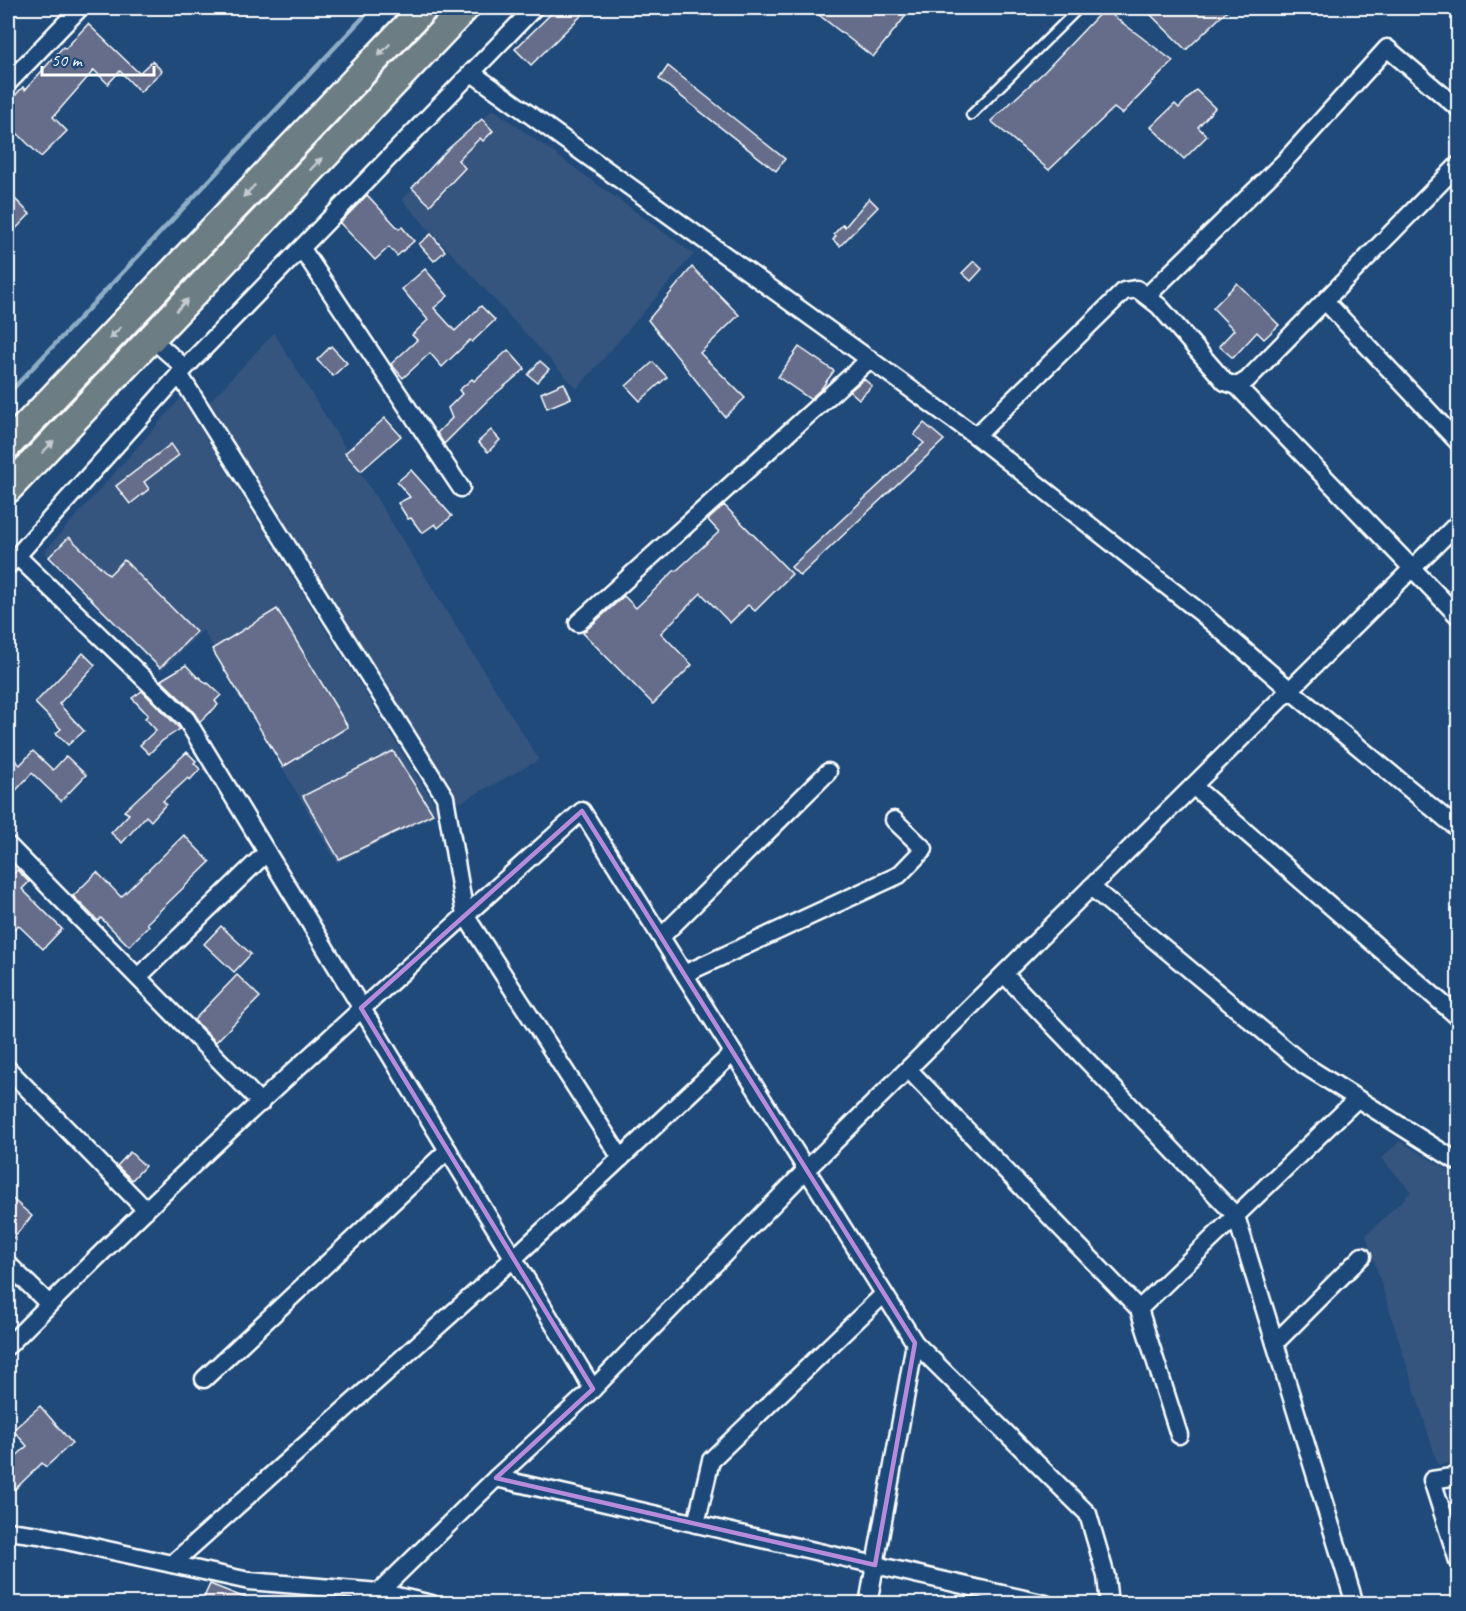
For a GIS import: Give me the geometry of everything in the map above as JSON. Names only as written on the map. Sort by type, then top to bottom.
[{"type":"highway","points":[[8,446],[424,8]]},
{"type":"highway","points":[[8,489],[465,8]]},
{"type":"street","points":[[8,83],[80,8]]},
{"type":"street","points":[[534,8],[182,371],[12,561],[186,719],[593,1389]]},
{"type":"street","points":[[1147,296],[1282,163],[1387,48],[1458,108]]},
{"type":"street","points":[[472,73],[976,436],[1201,613],[1458,829]]},
{"type":"street","points":[[1237,386],[1247,380],[1458,165]]},
{"type":"street","points":[[302,249],[461,488]]},
{"type":"street","points":[[976,436],[1124,291],[1137,289],[1159,306],[1225,382],[1237,386],[1458,616]]},
{"type":"street","points":[[1325,301],[1458,442]]},
{"type":"street","points":[[151,338],[182,371],[446,797],[465,915],[621,1158]]},
{"type":"street","points":[[578,623],[870,359]]},
{"type":"street","points":[[373,1598],[496,1478],[593,1389],[806,1170],[1458,523]]},
{"type":"street","points":[[661,937],[828,772]]},
{"type":"street","points":[[1193,786],[1458,1017]]},
{"type":"street","points":[[8,1346],[146,1210],[361,1008],[582,811],[915,1343],[1088,1514],[1106,1576],[1109,1604]]},
{"type":"street","points":[[684,974],[899,874],[924,849],[894,820]]},
{"type":"street","points":[[8,845],[261,1103]]},
{"type":"street","points":[[138,977],[267,852]]},
{"type":"street","points":[[1091,887],[1304,1065],[1458,1162]]},
{"type":"street","points":[[1004,974],[1236,1216],[1355,1604]]},
{"type":"street","points":[[172,1564],[514,1258],[733,1053]]},
{"type":"street","points":[[8,1069],[146,1210]]},
{"type":"street","points":[[908,1069],[1139,1308],[1179,1435]]},
{"type":"street","points":[[1139,1308],[1357,1099]]},
{"type":"street","points":[[204,1379],[448,1150]]},
{"type":"street","points":[[1275,1343],[1362,1256]]},
{"type":"street","points":[[8,1264],[50,1304]]},
{"type":"street","points":[[696,1524],[711,1460],[884,1294]]},
{"type":"street","points":[[868,1604],[915,1343]]},
{"type":"street","points":[[1458,1476],[1432,1479],[1458,1561]]},
{"type":"street","points":[[496,1478],[1046,1604]]},
{"type":"street","points":[[8,1531],[39,1535],[249,1581],[432,1604]]},
{"type":"lane","points":[[971,115],[1079,8]]},
{"type":"highlighted area","points":[[582,811],[915,1343],[875,1565],[496,1478],[593,1389],[361,1008]]},
{"type":"shaded area","points":[[493,109],[694,254],[577,389],[402,200]]},
{"type":"shaded area","points":[[274,333],[539,760],[459,803],[209,402]]},
{"type":"shaded area","points":[[181,398],[440,813],[337,863],[203,630],[161,671],[44,552]]},
{"type":"shaded area","points":[[1400,1141],[1458,1176],[1458,1462],[1438,1465],[1366,1235],[1411,1192],[1381,1158]]},
{"type":"building","points":[[557,8],[589,8],[531,65],[515,49]]},
{"type":"building","points":[[810,8],[912,8],[873,57]]},
{"type":"building","points":[[1144,8],[1230,8],[1186,50]]},
{"type":"building","points":[[1104,9],[1173,61],[1122,114],[1114,108],[1049,170],[991,121],[1045,71]]},
{"type":"building","points":[[88,24],[139,73],[152,61],[162,71],[140,92],[120,71],[108,84],[94,70],[53,117],[67,131],[41,157],[8,124],[8,103],[23,87],[25,90],[63,47],[65,49]]},
{"type":"building","points":[[668,66],[785,159],[776,171],[659,79]]},
{"type":"building","points":[[1196,90],[1215,108],[1198,127],[1207,136],[1184,159],[1151,127],[1175,104],[1179,108]]},
{"type":"building","points":[[482,119],[493,131],[483,141],[480,138],[458,160],[465,168],[430,205],[412,188],[447,150]]},
{"type":"building","points":[[8,195],[30,214],[8,237]]},
{"type":"building","points":[[367,195],[399,229],[402,227],[414,241],[397,256],[389,247],[375,260],[340,223]]},
{"type":"building","points":[[869,198],[878,207],[840,246],[833,240],[836,236],[834,234],[843,224],[845,227]]},
{"type":"building","points":[[431,234],[445,251],[434,261],[419,244]]},
{"type":"building","points":[[974,261],[982,269],[971,281],[962,273]]},
{"type":"building","points":[[692,267],[739,315],[700,353],[745,398],[725,417],[648,320]]},
{"type":"building","points":[[425,269],[448,296],[434,308],[455,331],[481,306],[495,320],[442,367],[430,353],[403,378],[391,364],[417,340],[412,335],[428,320],[402,289]]},
{"type":"building","points":[[1237,283],[1279,325],[1264,339],[1257,332],[1233,358],[1219,346],[1234,330],[1213,308]]},
{"type":"building","points":[[331,346],[347,363],[333,376],[317,360]]},
{"type":"building","points":[[799,347],[834,371],[821,389],[810,399],[778,377]]},
{"type":"building","points":[[508,350],[525,369],[488,400],[444,444],[437,433],[452,418],[448,408],[462,394],[459,390],[472,379],[474,381]]},
{"type":"building","points":[[540,361],[549,369],[537,382],[528,375]]},
{"type":"building","points":[[653,362],[667,377],[640,401],[626,386]]},
{"type":"building","points":[[864,379],[872,386],[859,399],[850,391]]},
{"type":"building","points":[[564,383],[571,398],[547,408],[541,393]]},
{"type":"building","points":[[385,418],[401,436],[361,471],[345,453]]},
{"type":"building","points":[[924,423],[944,440],[800,576],[791,567],[924,443],[914,435]]},
{"type":"building","points":[[491,430],[500,440],[488,452],[478,442]]},
{"type":"building","points":[[171,444],[179,455],[144,482],[149,489],[130,504],[116,486]]},
{"type":"building","points":[[411,470],[452,516],[438,528],[435,524],[422,533],[411,518],[408,519],[398,503],[410,497],[397,482]]},
{"type":"building","points":[[724,505],[792,574],[755,611],[748,605],[730,623],[701,593],[661,633],[692,665],[653,704],[583,633],[624,596],[636,608],[719,532],[708,520]]},
{"type":"building","points":[[69,537],[109,575],[124,560],[196,632],[160,668],[49,557]]},
{"type":"building","points":[[277,609],[348,727],[283,767],[212,649]]},
{"type":"building","points":[[83,653],[95,665],[59,704],[84,731],[68,745],[56,733],[61,729],[35,703]]},
{"type":"building","points":[[186,665],[198,678],[208,683],[221,695],[215,701],[218,705],[200,722],[193,711],[161,680]]},
{"type":"building","points":[[142,691],[180,729],[162,741],[149,754],[140,745],[156,730],[145,718],[148,715],[132,698]]},
{"type":"building","points":[[33,751],[53,770],[66,756],[86,775],[61,801],[32,773],[8,799],[8,753],[20,765]]},
{"type":"building","points":[[393,751],[433,814],[339,859],[303,796]]},
{"type":"building","points":[[187,752],[200,769],[163,801],[166,804],[151,821],[146,816],[122,843],[111,833],[129,814],[124,811]]},
{"type":"building","points":[[184,835],[210,862],[147,923],[149,926],[129,946],[101,918],[98,921],[73,896],[97,872],[121,897]]},
{"type":"building","points":[[17,870],[29,882],[22,889],[62,929],[43,949],[18,925],[8,936],[8,879]]},
{"type":"building","points":[[221,926],[251,954],[234,972],[204,944]]},
{"type":"building","points":[[237,975],[260,997],[216,1042],[194,1020]]},
{"type":"building","points":[[130,1152],[145,1166],[132,1180],[117,1166]]},
{"type":"building","points":[[8,1195],[32,1216],[8,1244]]},
{"type":"building","points":[[40,1406],[72,1443],[46,1467],[42,1463],[8,1496],[8,1464],[27,1446],[13,1430]]},
{"type":"building","points":[[210,1584],[258,1603],[201,1604]]},
{"type":"waterway","points":[[8,394],[372,8]]}]
